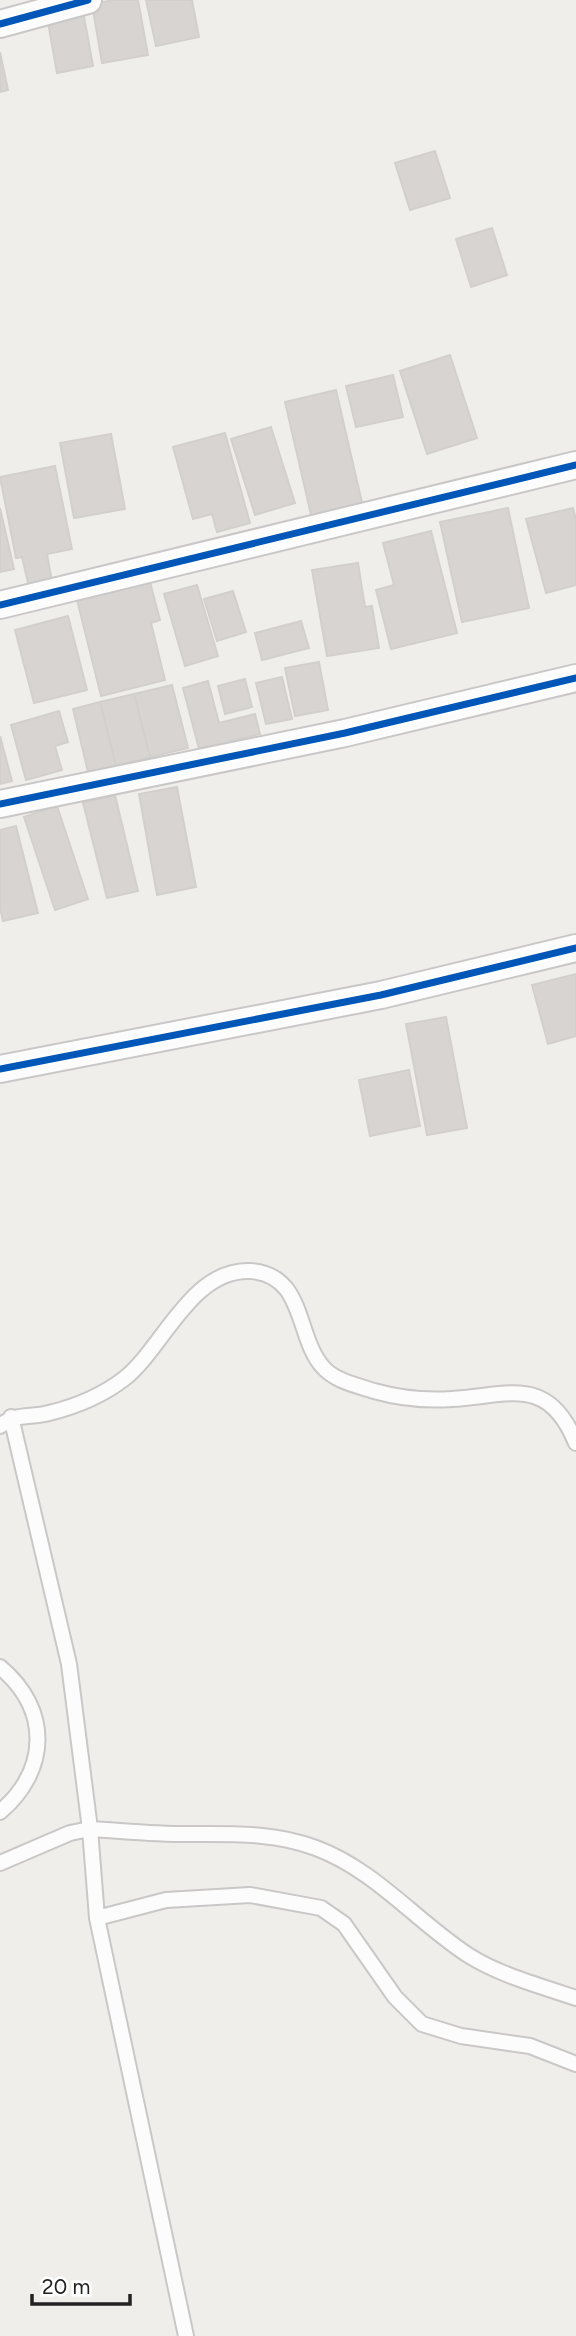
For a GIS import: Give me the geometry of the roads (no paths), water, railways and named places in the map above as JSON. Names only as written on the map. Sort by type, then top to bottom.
[{"type":"street","points":[[0,24],[88,0]]},
{"type":"street","points":[[0,605],[576,465]]},
{"type":"street","points":[[0,804],[345,733],[576,678]]},
{"type":"street","points":[[0,1069],[381,995],[576,948]]},
{"type":"lane","points":[[186,2336],[97,1918],[90,1829],[69,1664],[5,1421],[45,1414],[100,1396],[128,1376],[152,1350],[167,1325],[193,1298],[224,1278],[249,1271],[266,1275],[291,1295],[300,1310],[313,1353],[332,1376],[398,1398],[452,1399],[514,1391],[531,1394],[552,1408],[571,1430],[576,1443]]},
{"type":"lane","points":[[0,1668],[17,1681],[33,1708],[38,1738],[34,1769],[18,1796],[0,1812]]},
{"type":"lane","points":[[0,1863],[70,1833],[90,1829],[235,1833],[278,1837],[316,1848],[358,1869],[469,1956],[533,1984],[576,1997]]},
{"type":"lane","points":[[97,1918],[166,1899],[250,1895],[321,1908],[344,1924],[395,1997],[422,2024],[461,2036],[530,2046],[576,2064]]}]
